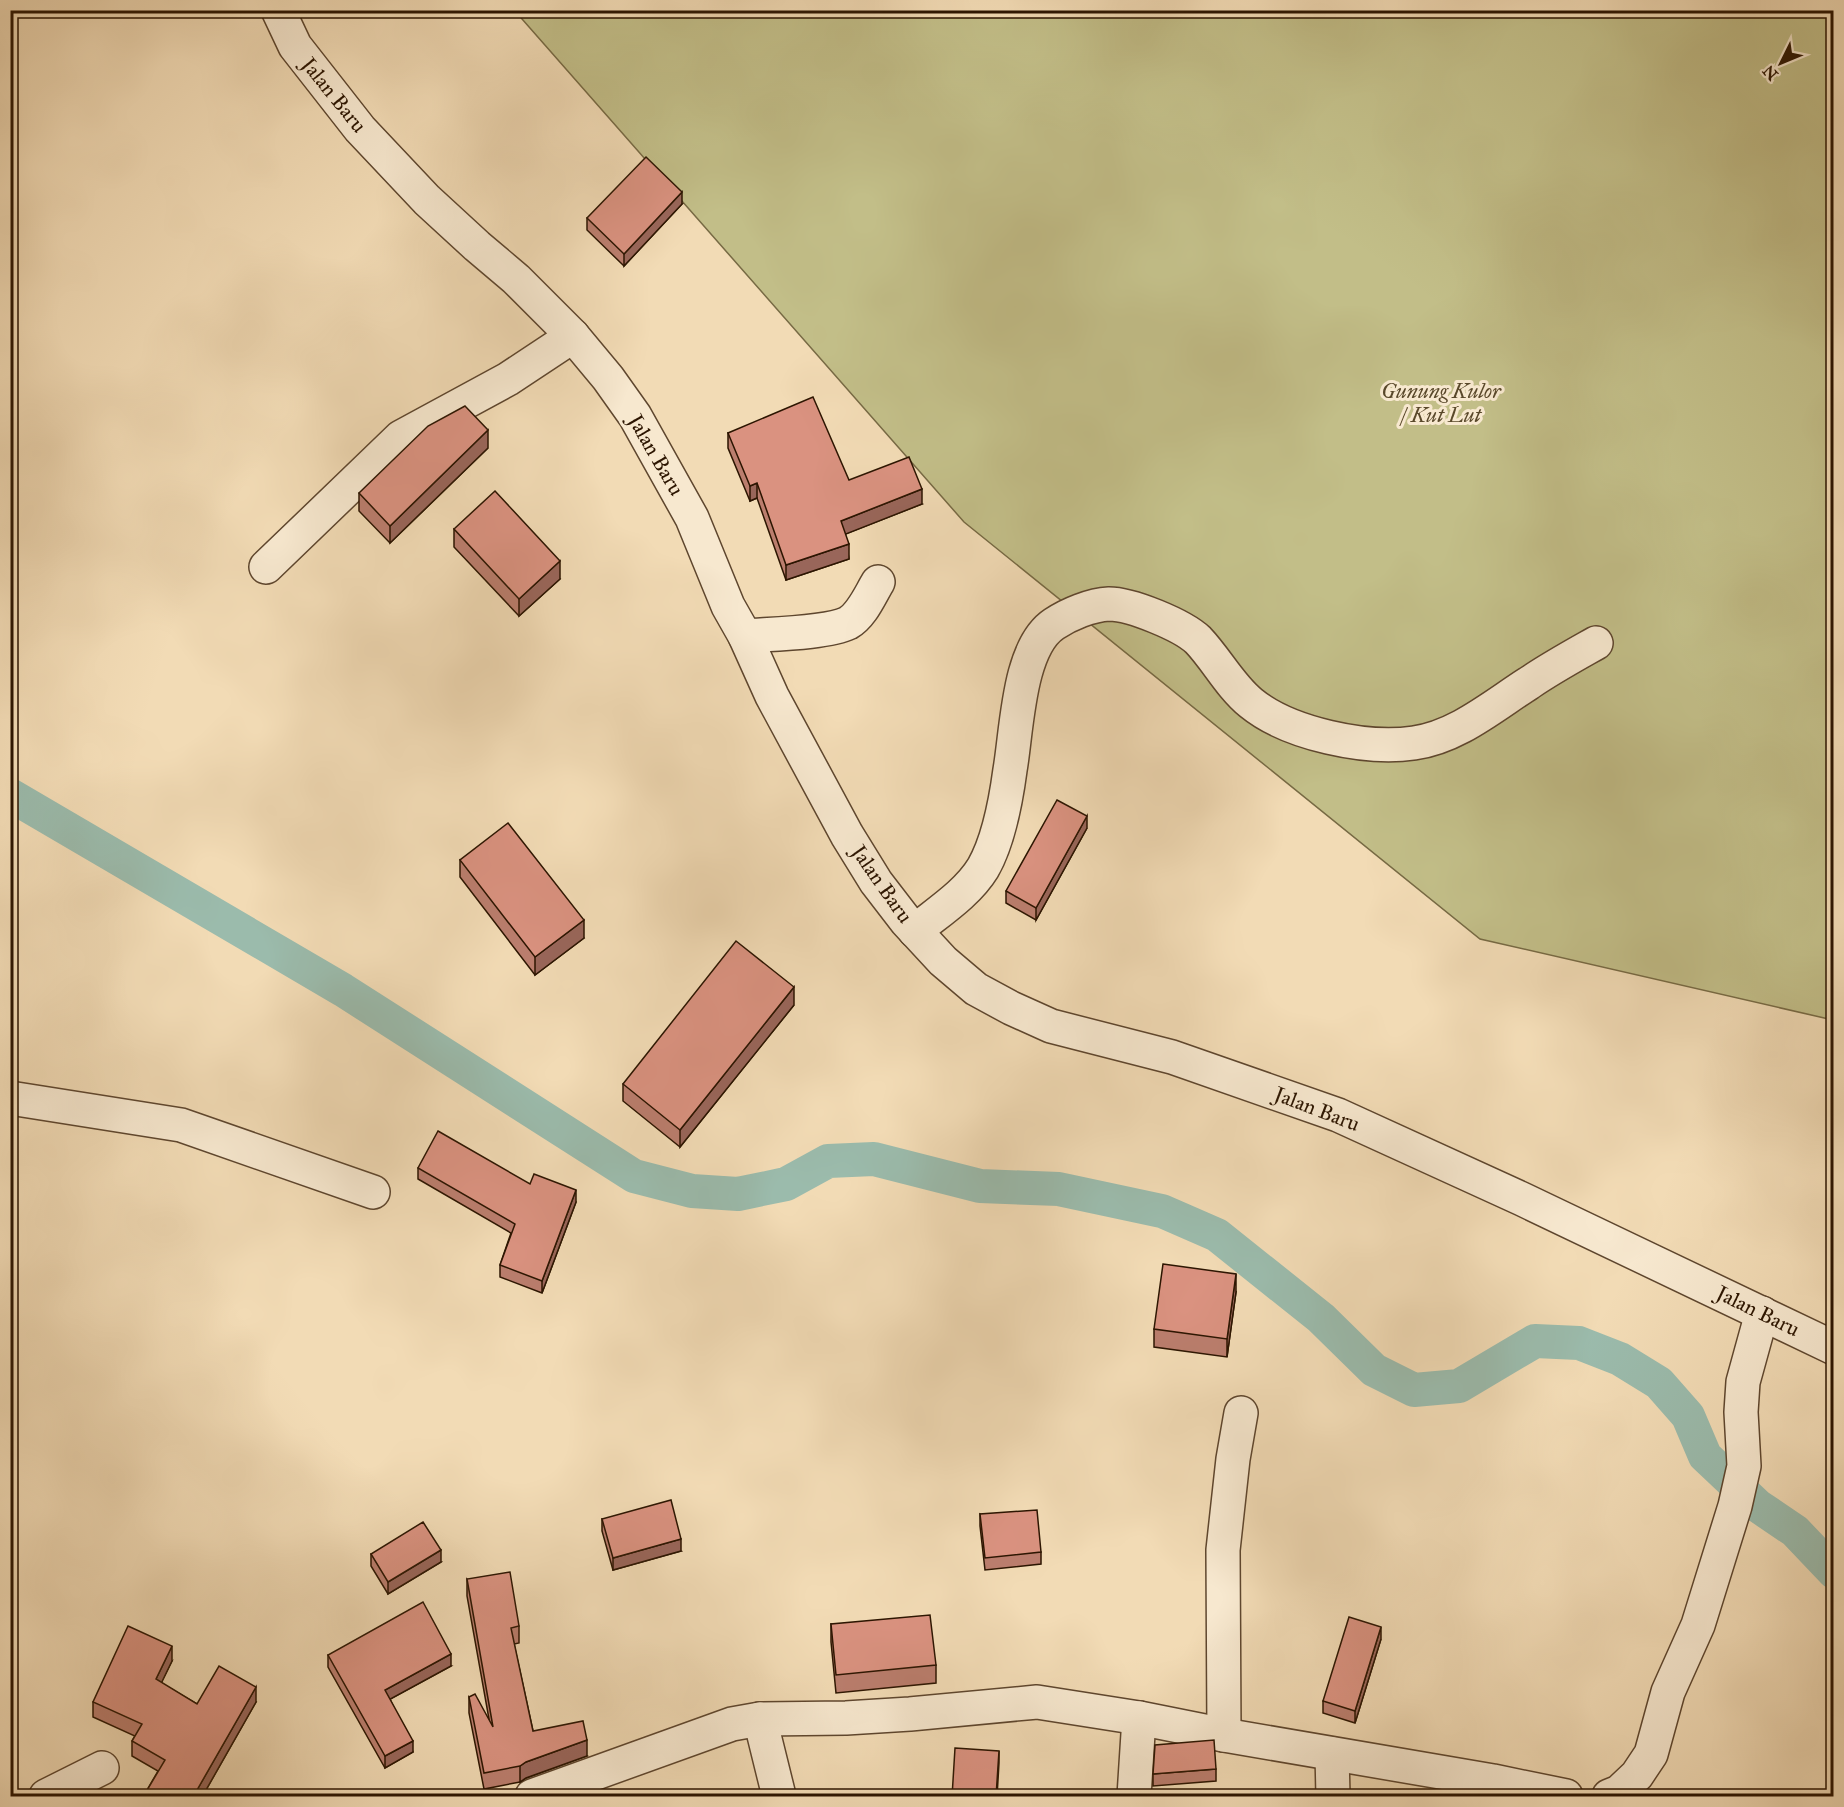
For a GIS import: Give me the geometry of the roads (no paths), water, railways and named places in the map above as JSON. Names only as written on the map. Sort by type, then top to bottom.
[{"type":"street","name":"Jalan Baru","points":[[278,10],[295,46],[360,129],[427,200],[516,279],[573,336],[608,378],[635,416],[692,518],[728,606],[745,636],[772,696],[847,835],[876,882],[915,931],[976,989],[1051,1026],[1172,1057],[1338,1114],[1833,1348]]},
{"type":"street","points":[[266,567],[401,437],[498,385],[573,336]]},
{"type":"street","points":[[745,636],[822,629],[848,623],[862,610],[878,582]]},
{"type":"street","points":[[915,931],[969,886],[983,868],[993,844],[1006,796],[1024,676],[1037,642],[1051,626],[1066,617],[1089,608],[1110,604],[1184,628],[1252,704],[1298,729],[1384,746],[1436,738],[1460,728],[1561,662],[1596,643]]},
{"type":"street","points":[[10,1098],[180,1125],[373,1192]]},
{"type":"street","points":[[1609,1797],[1635,1786],[1651,1754],[1668,1692],[1698,1624],[1735,1506],[1744,1466],[1741,1412],[1743,1382],[1762,1313]]},
{"type":"street","points":[[1224,1736],[1223,1551],[1233,1459],[1241,1413]]},
{"type":"street","points":[[532,1797],[732,1724],[760,1719],[846,1718],[1037,1702],[1493,1781],[1566,1797]]},
{"type":"street","points":[[1134,1797],[1138,1718]]},
{"type":"street","points":[[760,1719],[779,1797]]},
{"type":"street","points":[[1332,1754],[1333,1797]]},
{"type":"street","points":[[46,1797],[102,1768]]},
{"type":"waterway","points":[[10,795],[343,990],[634,1176],[692,1191],[738,1194],[786,1184],[828,1161],[874,1159],[980,1186],[1059,1189],[1162,1211],[1217,1235],[1321,1318],[1374,1370],[1414,1390],[1459,1386],[1535,1341],[1579,1343],[1620,1359],[1659,1383],[1688,1416],[1705,1456],[1758,1506],[1795,1531],[1834,1572]]},
{"type":"park label","name":"Gunung Kulor / Kut Lut","points":[[1441,403]]}]
